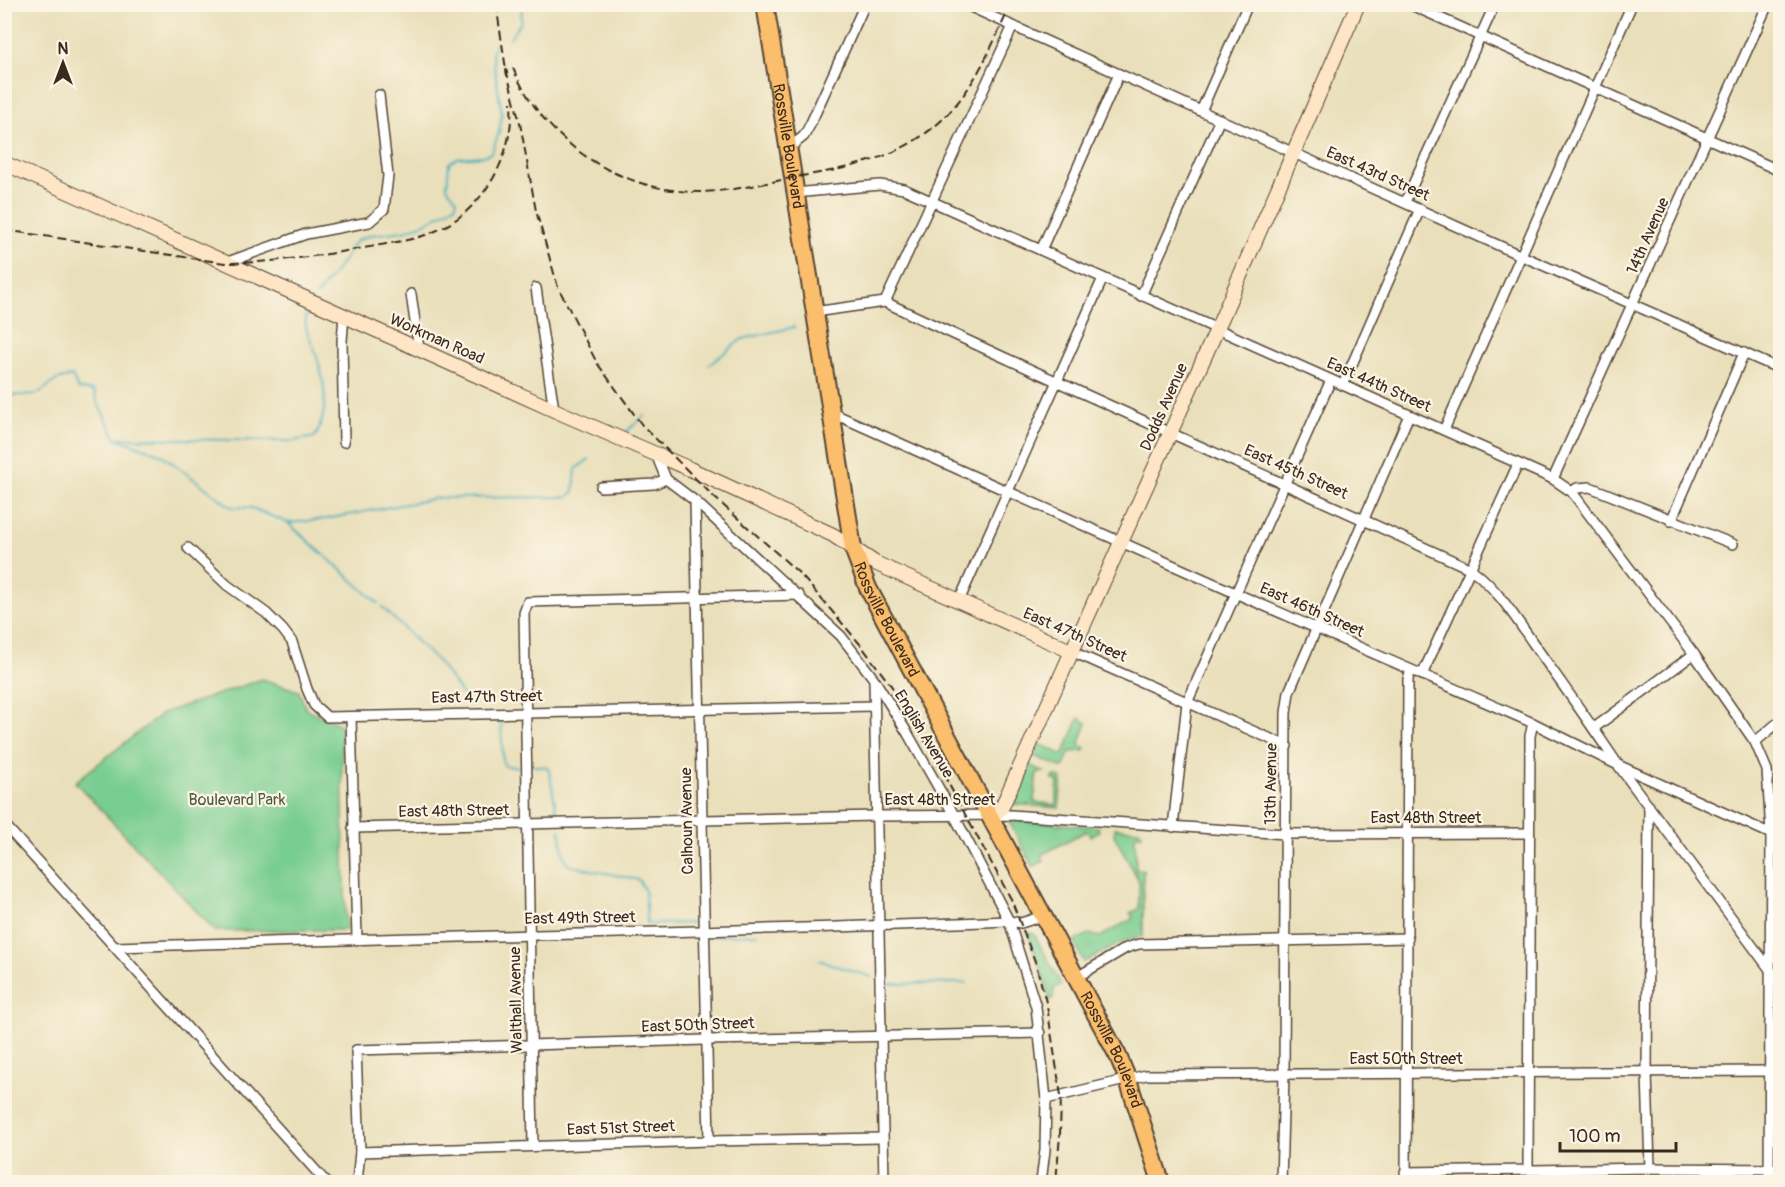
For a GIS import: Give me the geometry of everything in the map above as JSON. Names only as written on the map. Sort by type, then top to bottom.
[{"type":"highway","name":"Rossville Boulevard","points":[[765,4],[813,312],[853,548],[868,588],[1077,977],[1128,1080],[1161,1182]]},
{"type":"street","points":[[788,149],[804,136],[810,125],[865,4]]},
{"type":"street","name":"East 43rd Street","points":[[964,4],[1522,256],[1780,369]]},
{"type":"street","points":[[1201,111],[1248,4]]},
{"type":"street","name":"Dodds Avenue","points":[[990,816],[1001,808],[1073,652],[1358,4]]},
{"type":"street","points":[[1409,4],[1780,171]]},
{"type":"street","points":[[1405,202],[1495,4]]},
{"type":"street","points":[[1444,430],[1632,4]]},
{"type":"street","name":"14th Avenue","points":[[1553,479],[1768,4]]},
{"type":"street","points":[[813,312],[885,302],[1013,26]]},
{"type":"street","points":[[1041,250],[1119,74]]},
{"type":"street","points":[[225,263],[306,234],[369,222],[384,209],[388,176],[379,95]]},
{"type":"street","points":[[1141,296],[1220,119]]},
{"type":"street","name":"Workman Road","points":[[4,163],[656,454],[833,535],[853,548]]},
{"type":"street","name":"East 44th Street","points":[[795,193],[863,186],[893,186],[932,201],[1553,479],[1572,492],[1694,654],[1762,753],[1767,770],[1771,833],[1769,1176]]},
{"type":"street","points":[[1343,385],[1420,209]]},
{"type":"street","points":[[959,601],[1103,278]]},
{"type":"street","points":[[536,288],[554,410]]},
{"type":"street","points":[[411,294],[419,349]]},
{"type":"street","name":"East 45th Street","points":[[885,302],[1000,357],[1057,380],[1365,520],[1471,569],[1482,577],[1500,597],[1618,765],[1780,983]]},
{"type":"street","points":[[344,315],[342,341],[344,442]]},
{"type":"street","points":[[1671,521],[1744,353]]},
{"type":"street","points":[[1173,827],[1187,703],[1331,380]]},
{"type":"street","name":"East 46th Street","points":[[830,412],[1316,629],[1533,723],[1618,765],[1780,838]]},
{"type":"street","name":"13th Avenue","points":[[1282,1180],[1286,713],[1289,692],[1409,415]]},
{"type":"street","points":[[601,487],[654,484],[666,479],[656,454]]},
{"type":"street","points":[[1422,675],[1518,464]]},
{"type":"street","name":"English Avenue","points":[[666,479],[695,501],[841,636],[874,680],[954,814],[1010,921],[1031,987],[1040,1033],[1046,1099],[1041,1178]]},
{"type":"street","points":[[1572,492],[1577,488],[1590,487],[1733,544]]},
{"type":"street","name":"Calhoun Avenue","points":[[695,501],[709,1141]]},
{"type":"street","name":"East 47th Street","points":[[188,548],[227,585],[266,613],[283,630],[295,649],[307,689],[315,705],[327,717],[874,706]]},
{"type":"street","name":"East 47th Street","points":[[853,548],[875,563],[1287,746]]},
{"type":"street","points":[[697,599],[799,595]]},
{"type":"street","name":"Walthall Avenue","points":[[533,1146],[524,612],[528,602],[697,599]]},
{"type":"street","points":[[1594,728],[1694,654]]},
{"type":"street","points":[[1411,670],[1408,680],[1406,1179],[1528,1170],[1650,1168],[1769,1176],[1780,1169]]},
{"type":"street","points":[[874,680],[884,1182]]},
{"type":"street","points":[[351,717],[357,938]]},
{"type":"street","points":[[1755,742],[1780,721]]},
{"type":"street","points":[[1528,1170],[1528,833],[1530,736],[1533,723]]},
{"type":"street","points":[[1649,806],[1647,1073],[1650,1168]]},
{"type":"street","name":"East 48th Street","points":[[353,828],[954,814],[1011,815],[1286,834],[1528,833]]},
{"type":"street","points":[[4,824],[326,1182]]},
{"type":"street","name":"East 49th Street","points":[[116,947],[357,938],[705,931],[1010,921],[1022,923],[1043,916]]},
{"type":"street","points":[[1077,977],[1126,948],[1139,944],[1408,938]]},
{"type":"street","name":"East 50th Street","points":[[360,1152],[356,1050],[1040,1033]]},
{"type":"street","name":"East 50th Street","points":[[1046,1099],[1146,1075],[1769,1071]]},
{"type":"street","name":"East 51st Street","points":[[360,1152],[883,1138]]},
{"type":"street","points":[[357,1182],[360,1152]]},
{"type":"green space","name":"Boulevard Park","points":[[262,679],[299,691],[306,709],[341,725],[346,930],[215,931],[75,782],[163,713]]},
{"type":"green space","points":[[1079,718],[1087,723],[1079,745],[1085,748],[1084,751],[1070,752],[1063,768],[1034,756],[1040,744],[1063,755]]},
{"type":"green space","points":[[1030,765],[1044,772],[1037,773],[1034,802],[1056,805],[1058,782],[1052,779],[1055,776],[1062,779],[1059,808],[1014,804]]},
{"type":"green space","points":[[1009,821],[1098,827],[1099,831],[1091,836],[1086,831],[1041,855],[1044,861],[1033,867]]},
{"type":"green space","points":[[1115,828],[1139,830],[1142,834],[1135,836],[1136,870],[1143,869],[1143,936],[1125,941],[1084,962],[1074,942],[1076,940],[1089,934],[1100,937],[1132,919],[1130,913],[1139,909],[1139,881],[1114,835]]},
{"type":"green space","points":[[1027,932],[1034,934],[1061,984],[1054,989],[1053,999],[1050,1000]]},
{"type":"waterway","points":[[510,38],[521,22],[522,4]]},
{"type":"waterway","points":[[317,295],[358,240],[371,235],[404,231],[425,223],[455,206],[457,200],[447,187],[449,163],[457,158],[484,156],[492,152],[499,133],[502,114],[492,52],[496,43]]},
{"type":"waterway","points":[[119,438],[293,441],[315,437],[323,417],[324,386],[316,354],[307,332],[307,309]]},
{"type":"waterway","points":[[709,365],[742,339],[795,327]]},
{"type":"waterway","points":[[4,396],[37,394],[57,380],[72,376],[78,389],[94,391],[98,404],[116,438],[162,455],[231,507],[252,508],[288,523],[378,603]]},
{"type":"waterway","points":[[625,433],[644,416]]},
{"type":"waterway","points":[[288,523],[326,519],[438,498],[568,497],[574,491],[576,469],[589,459]]},
{"type":"waterway","points":[[382,607],[439,663],[469,704]]},
{"type":"waterway","points":[[470,719],[501,722],[503,763],[505,766],[518,767]]},
{"type":"waterway","points":[[534,766],[547,767],[549,770],[557,814]]},
{"type":"waterway","points":[[560,830],[564,856],[568,865],[639,880],[645,891],[647,924],[692,923]]},
{"type":"waterway","points":[[711,936],[758,934]]},
{"type":"waterway","points":[[819,960],[871,977]]},
{"type":"waterway","points":[[889,984],[967,983]]},
{"type":"railway","points":[[496,4],[507,76]]},
{"type":"railway","points":[[513,68],[527,95],[544,119],[588,158],[614,173],[672,190],[702,192],[726,190],[851,166],[886,155],[919,138],[948,114],[960,100],[988,54],[1011,4]]},
{"type":"railway","points":[[506,69],[520,123],[536,211],[558,287],[597,363],[642,425],[715,498],[800,574],[860,644],[907,707],[1011,899],[1036,964],[1047,1006],[1061,1096],[1056,1182]]},
{"type":"railway","points":[[4,230],[225,263],[300,258],[412,239],[451,223],[481,196],[492,180],[508,142],[511,102]]}]
